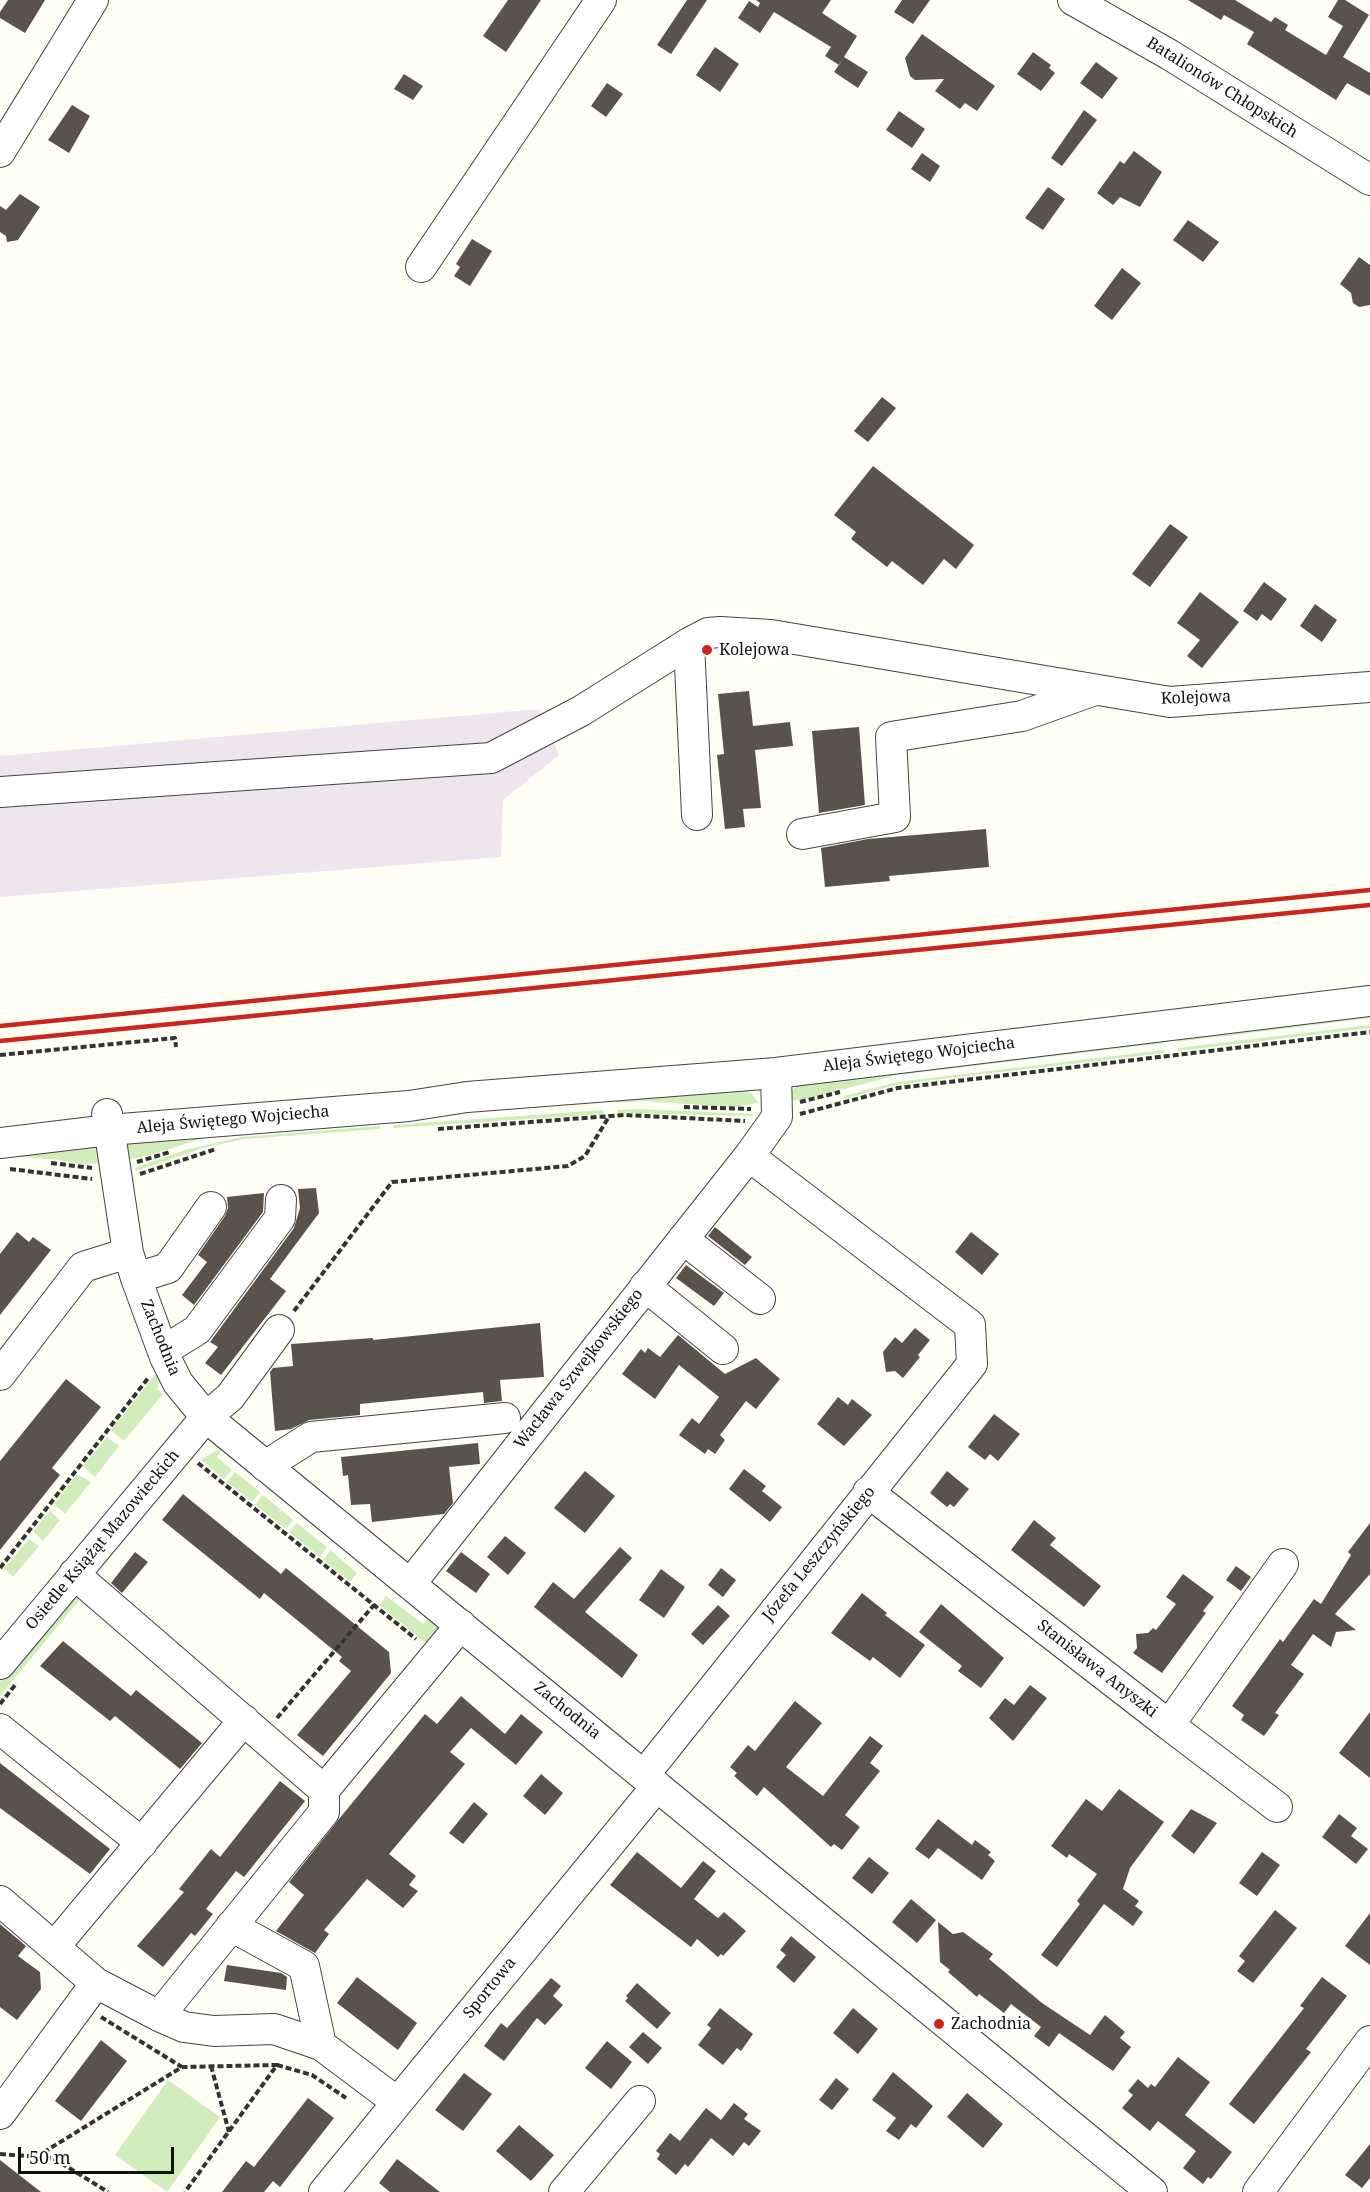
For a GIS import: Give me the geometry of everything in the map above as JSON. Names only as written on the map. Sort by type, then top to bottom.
[{"type":"street","points":[[0,152],[93,0]]},
{"type":"street","points":[[421,267],[601,0]]},
{"type":"street","name":"Batalionów Chłopskich","points":[[1073,0],[1170,55],[1370,180]]},
{"type":"street","name":"Kolejowa","points":[[0,792],[491,758],[581,711],[708,633],[737,631],[1170,702],[1370,687]]},
{"type":"street","points":[[689,643],[697,815]]},
{"type":"street","points":[[802,834],[895,818],[891,737],[1022,716],[1095,690]]},
{"type":"street","name":"Aleja Świętego Wojciecha","points":[[0,1125],[108,1122],[409,1106],[466,1097],[608,1102],[776,1072],[1370,1001]]},
{"type":"street","points":[[776,1072],[777,1117]]},
{"type":"street","name":"Wacława Szwejkowskiego","points":[[411,1583],[749,1156],[777,1117]]},
{"type":"street","name":"Aleja Świętego Wojciecha","points":[[2,1156],[108,1122]]},
{"type":"street","name":"Zachodnia","points":[[108,1122],[132,1266],[164,1354],[178,1383],[206,1417],[1152,2192]]},
{"type":"street","name":"Józefa Leszczyńskiego","points":[[650,1780],[868,1492],[972,1364],[970,1325],[749,1156]]},
{"type":"street","points":[[164,1354],[197,1330],[280,1218],[281,1200]]},
{"type":"street","points":[[0,1375],[83,1267],[168,1268],[212,1207]]},
{"type":"street","points":[[683,1239],[760,1299]]},
{"type":"street","points":[[645,1286],[723,1348]]},
{"type":"street","name":"Osiedle Książąt Mazowieckich","points":[[11,1671],[74,1574],[206,1417],[230,1397],[279,1330]]},
{"type":"street","points":[[265,1466],[310,1437],[505,1418]]},
{"type":"street","name":"Stanisława Anyszki","points":[[868,1492],[1168,1725],[1284,1564]]},
{"type":"street","points":[[74,1574],[324,1790]]},
{"type":"street","points":[[159,2016],[324,1812],[324,1790],[461,1624]]},
{"type":"street","points":[[1168,1725],[1277,1807]]},
{"type":"street","points":[[55,1946],[142,1843],[253,1728]]},
{"type":"street","points":[[0,1729],[142,1843]]},
{"type":"street","name":"Sportowa","points":[[324,2192],[650,1780]]},
{"type":"street","points":[[0,1901],[96,1983],[159,2016],[184,2027],[214,2031],[274,2029],[321,2044],[397,2102]]},
{"type":"street","points":[[231,1926],[304,1966],[321,2044]]},
{"type":"street","points":[[0,2114],[96,1983]]},
{"type":"street","points":[[1258,2192],[1370,2041]]},
{"type":"street","points":[[564,2192],[640,2101]]},
{"type":"path","points":[[433,1129],[608,1102],[652,1115],[745,1121],[795,1115],[898,1088],[1370,1032]]},
{"type":"path","points":[[0,1055],[176,1038],[176,1047]]},
{"type":"path","points":[[279,1330],[392,1182],[568,1166],[585,1156],[608,1102]]},
{"type":"path","points":[[2,1156],[93,1179],[116,1178],[138,1174],[224,1146]]},
{"type":"path","points":[[0,1568],[164,1354]]},
{"type":"path","points":[[195,1460],[436,1656]]},
{"type":"path","points":[[253,1728],[374,1605]]},
{"type":"path","points":[[0,1704],[11,1671]]},
{"type":"path","points":[[94,2013],[182,2067]]},
{"type":"path","points":[[36,2157],[182,2067],[277,2065],[312,2075],[350,2101]]},
{"type":"path","points":[[185,2192],[277,2065]]},
{"type":"path","points":[[211,2066],[229,2132]]},
{"type":"path","points":[[0,2154],[53,2158],[108,2192]]},
{"type":"shaded area","points":[[539,709],[559,755],[503,800],[501,857],[0,897],[0,756]]},
{"type":"green space","points":[[1370,1013],[1370,1018],[1177,1042],[1179,1037]]},
{"type":"green space","points":[[1370,1025],[1370,1028],[1178,1051],[1178,1048]]},
{"type":"green space","points":[[1161,1039],[1164,1043],[897,1075],[810,1098],[789,1101],[790,1093],[798,1084]]},
{"type":"green space","points":[[1164,1050],[1165,1053],[933,1080],[892,1086],[845,1099],[844,1096],[897,1082]]},
{"type":"green space","points":[[741,1088],[751,1093],[759,1103],[731,1107],[643,1101],[616,1103],[618,1098]]},
{"type":"green space","points":[[603,1110],[604,1114],[394,1128],[393,1125]]},
{"type":"green space","points":[[617,1110],[753,1114],[754,1116],[617,1113]]},
{"type":"green space","points":[[380,1126],[380,1129],[245,1139],[206,1147],[136,1171],[135,1168],[185,1150],[241,1137]]},
{"type":"green space","points":[[217,1134],[147,1156],[125,1160],[126,1143]]},
{"type":"green space","points":[[93,1143],[98,1147],[105,1163],[80,1164],[5,1155]]},
{"type":"green space","points":[[158,1371],[160,1381],[157,1389],[163,1394],[124,1441],[111,1430]]},
{"type":"green space","points":[[107,1437],[119,1446],[95,1477],[83,1466]]},
{"type":"green space","points":[[225,1445],[217,1457],[232,1470],[224,1479],[201,1460]]},
{"type":"green space","points":[[235,1472],[260,1492],[252,1502],[227,1482]]},
{"type":"green space","points":[[77,1474],[91,1482],[65,1514],[54,1504]]},
{"type":"green space","points":[[263,1495],[293,1520],[286,1529],[255,1505]]},
{"type":"green space","points":[[50,1511],[60,1520],[43,1541],[33,1531]]},
{"type":"green space","points":[[297,1523],[327,1547],[320,1557],[289,1532]]},
{"type":"green space","points":[[29,1539],[39,1546],[13,1577],[4,1568]]},
{"type":"green space","points":[[330,1550],[357,1573],[350,1582],[323,1560]]},
{"type":"green space","points":[[386,1596],[423,1624],[433,1613],[443,1623],[432,1648],[379,1605]]},
{"type":"green space","points":[[73,1597],[81,1598],[0,1696],[0,1681],[65,1602]]},
{"type":"green space","points":[[168,2080],[220,2117],[167,2192],[115,2155]]},
{"type":"building","points":[[8,0],[45,0],[25,33],[0,18],[0,12]]},
{"type":"building","points":[[508,0],[541,0],[506,52],[483,36]]},
{"type":"building","points":[[687,0],[707,0],[671,54],[657,45]]},
{"type":"building","points":[[756,0],[831,0],[822,13],[857,36],[839,65],[825,56],[831,47],[774,12],[760,33],[738,18],[749,1],[758,7],[760,3]]},
{"type":"building","points":[[902,0],[930,0],[913,24],[894,12]]},
{"type":"building","points":[[1188,0],[1235,0],[1271,22],[1275,17],[1288,25],[1285,30],[1326,55],[1343,26],[1328,17],[1338,0],[1345,0],[1369,15],[1343,57],[1370,73],[1370,96],[1347,83],[1336,100],[1247,44],[1254,32],[1224,15],[1221,20]]},
{"type":"building","points":[[922,34],[995,86],[977,111],[965,103],[960,109],[935,91],[944,79],[915,80],[910,76],[905,58]]},
{"type":"building","points":[[715,47],[739,64],[720,92],[696,75]]},
{"type":"building","points":[[1033,52],[1051,65],[1049,68],[1055,73],[1041,91],[1017,74]]},
{"type":"building","points":[[844,57],[868,72],[858,88],[834,72]]},
{"type":"building","points":[[1096,62],[1118,78],[1102,99],[1080,83]]},
{"type":"building","points":[[404,74],[423,86],[413,100],[394,89]]},
{"type":"building","points":[[607,83],[623,94],[606,117],[591,106]]},
{"type":"building","points":[[72,105],[90,116],[69,153],[48,140]]},
{"type":"building","points":[[1084,110],[1097,120],[1062,166],[1051,158]]},
{"type":"building","points":[[899,111],[925,129],[912,148],[886,130]]},
{"type":"building","points":[[1134,151],[1162,172],[1140,207],[1120,197],[1113,205],[1097,193],[1120,161],[1124,164]]},
{"type":"building","points":[[922,153],[940,166],[930,182],[911,169]]},
{"type":"building","points":[[1048,187],[1065,199],[1043,230],[1025,218]]},
{"type":"building","points":[[20,194],[40,207],[18,240],[7,242],[6,236],[0,232],[0,206],[6,210]]},
{"type":"building","points":[[1188,220],[1219,242],[1203,262],[1173,240]]},
{"type":"building","points":[[472,239],[492,251],[470,286],[454,276],[460,267],[456,264]]},
{"type":"building","points":[[1359,257],[1370,265],[1370,305],[1359,307],[1353,303],[1351,293],[1340,284]]},
{"type":"building","points":[[1122,268],[1141,283],[1112,320],[1094,306]]},
{"type":"building","points":[[882,397],[896,408],[868,442],[854,431]]},
{"type":"building","points":[[873,466],[974,545],[956,569],[944,559],[923,585],[892,561],[887,567],[851,539],[856,532],[834,515]]},
{"type":"building","points":[[1170,524],[1188,537],[1150,587],[1132,574]]},
{"type":"building","points":[[1264,582],[1287,599],[1271,621],[1262,614],[1257,621],[1243,611]]},
{"type":"building","points":[[1200,592],[1239,622],[1202,668],[1187,656],[1200,640],[1177,623]]},
{"type":"building","points":[[1315,604],[1337,620],[1322,642],[1300,626]]},
{"type":"building","points":[[749,691],[753,726],[790,722],[793,746],[755,750],[761,808],[743,809],[745,827],[725,829],[717,755],[724,754],[718,694]]},
{"type":"building","points":[[859,727],[865,805],[819,813],[812,731]]},
{"type":"building","points":[[986,829],[989,867],[889,876],[890,881],[825,887],[821,848],[868,839]]},
{"type":"building","points":[[316,1188],[319,1213],[270,1279],[286,1291],[221,1375],[205,1363],[218,1347],[210,1342],[294,1228],[300,1208],[298,1189]]},
{"type":"building","points":[[264,1193],[263,1212],[194,1305],[182,1295],[207,1262],[198,1255],[225,1216],[228,1208],[227,1197]]},
{"type":"building","points":[[715,1227],[752,1257],[745,1265],[708,1236]]},
{"type":"building","points":[[17,1232],[29,1242],[33,1237],[51,1250],[0,1315],[0,1254]]},
{"type":"building","points":[[971,1232],[999,1254],[982,1275],[955,1252]]},
{"type":"building","points":[[686,1265],[724,1293],[714,1306],[676,1278]]},
{"type":"building","points":[[540,1323],[544,1377],[500,1380],[502,1401],[484,1403],[483,1392],[360,1404],[360,1415],[309,1420],[291,1429],[275,1431],[270,1372],[273,1368],[293,1366],[291,1344],[373,1338],[373,1340]]},
{"type":"building","points":[[915,1328],[930,1340],[918,1355],[920,1357],[903,1378],[895,1371],[886,1372],[883,1352],[895,1337],[902,1343]]},
{"type":"building","points":[[678,1335],[725,1374],[756,1358],[780,1379],[756,1409],[746,1401],[720,1435],[725,1440],[715,1454],[708,1449],[705,1454],[679,1435],[692,1418],[699,1424],[719,1397],[679,1365],[655,1399],[622,1374],[641,1349],[645,1353],[648,1348],[660,1357]]},
{"type":"building","points":[[66,1379],[101,1407],[52,1468],[60,1475],[0,1550],[0,1461]]},
{"type":"building","points":[[838,1397],[848,1405],[852,1399],[872,1415],[844,1446],[817,1424]]},
{"type":"building","points":[[994,1414],[1020,1434],[998,1461],[990,1454],[985,1460],[968,1447]]},
{"type":"building","points":[[478,1443],[480,1464],[449,1467],[453,1503],[444,1514],[372,1522],[370,1504],[351,1505],[348,1475],[343,1476],[341,1457]]},
{"type":"building","points":[[744,1469],[766,1486],[762,1491],[782,1507],[770,1522],[729,1489]]},
{"type":"building","points":[[585,1471],[615,1496],[585,1533],[554,1508]]},
{"type":"building","points":[[947,1471],[969,1489],[954,1507],[950,1504],[947,1507],[930,1493]]},
{"type":"building","points":[[183,1494],[281,1574],[286,1568],[389,1652],[391,1673],[323,1756],[297,1735],[351,1671],[339,1661],[342,1657],[264,1593],[260,1599],[162,1520]]},
{"type":"building","points":[[1034,1520],[1056,1538],[1050,1545],[1101,1586],[1084,1607],[1011,1550]]},
{"type":"building","points":[[1370,1523],[1370,1574],[1335,1614],[1356,1630],[1336,1632],[1331,1647],[1313,1634],[1291,1665],[1304,1674],[1275,1713],[1279,1715],[1264,1736],[1241,1720],[1244,1715],[1232,1706],[1280,1639],[1283,1642],[1314,1599],[1321,1604],[1351,1555],[1348,1552]]},
{"type":"building","points":[[505,1536],[526,1553],[508,1575],[487,1557]]},
{"type":"building","points":[[620,1547],[632,1558],[585,1612],[638,1655],[622,1678],[534,1607],[553,1582],[574,1599]]},
{"type":"building","points":[[135,1552],[148,1562],[122,1593],[111,1583]]},
{"type":"building","points":[[461,1552],[490,1574],[476,1593],[446,1571]]},
{"type":"building","points":[[1236,1566],[1251,1577],[1241,1591],[1226,1580]]},
{"type":"building","points":[[721,1568],[736,1580],[723,1597],[708,1585]]},
{"type":"building","points":[[661,1569],[685,1587],[664,1618],[639,1600]]},
{"type":"building","points":[[1183,1574],[1214,1597],[1203,1611],[1206,1613],[1162,1673],[1133,1653],[1137,1648],[1136,1634],[1148,1633],[1153,1628],[1156,1630],[1176,1604],[1166,1597]]},
{"type":"building","points":[[862,1593],[887,1613],[885,1615],[925,1645],[900,1678],[873,1657],[870,1661],[831,1633]]},
{"type":"building","points":[[941,1604],[1004,1658],[981,1688],[958,1671],[962,1666],[919,1632]]},
{"type":"building","points":[[718,1605],[730,1616],[703,1645],[691,1634]]},
{"type":"building","points":[[63,1641],[131,1696],[136,1690],[202,1743],[180,1769],[115,1716],[110,1721],[40,1666]]},
{"type":"building","points":[[1030,1685],[1047,1698],[1013,1741],[989,1718],[1005,1698],[1014,1705]]},
{"type":"building","points":[[461,1696],[505,1734],[521,1714],[543,1732],[516,1765],[471,1728],[450,1752],[465,1764],[389,1854],[416,1876],[409,1885],[418,1891],[403,1908],[367,1879],[324,1930],[329,1934],[315,1953],[276,1931],[304,1895],[289,1882],[425,1714],[437,1724]]},
{"type":"building","points":[[795,1701],[822,1723],[786,1767],[823,1796],[870,1736],[883,1746],[870,1763],[880,1771],[845,1815],[860,1827],[842,1850],[834,1844],[831,1847],[764,1787],[757,1796],[734,1776],[737,1773],[730,1767],[748,1745],[755,1751]]},
{"type":"building","points":[[1370,1712],[1370,1778],[1339,1753]]},
{"type":"building","points":[[0,1763],[110,1849],[90,1874],[0,1808]]},
{"type":"building","points":[[541,1774],[563,1793],[545,1815],[523,1796]]},
{"type":"building","points":[[280,1781],[305,1801],[244,1877],[236,1871],[206,1909],[213,1914],[195,1936],[191,1933],[163,1967],[137,1946],[184,1892],[179,1889],[211,1849],[220,1857]]},
{"type":"building","points":[[1119,1789],[1164,1822],[1130,1868],[1123,1889],[1139,1901],[1135,1906],[1143,1912],[1133,1926],[1104,1904],[1057,1967],[1041,1955],[1080,1904],[1077,1901],[1097,1874],[1069,1854],[1067,1858],[1051,1846],[1086,1799],[1102,1811]]},
{"type":"building","points":[[474,1802],[488,1814],[463,1844],[449,1833]]},
{"type":"building","points":[[1191,1809],[1217,1823],[1194,1854],[1171,1836]]},
{"type":"building","points":[[1339,1814],[1357,1828],[1351,1836],[1368,1849],[1356,1864],[1322,1837]]},
{"type":"building","points":[[938,1819],[972,1845],[975,1840],[991,1852],[988,1855],[995,1861],[982,1880],[938,1848],[929,1859],[915,1849]]},
{"type":"building","points":[[637,1852],[681,1888],[703,1861],[716,1871],[694,1899],[718,1918],[724,1912],[746,1931],[723,1956],[721,1954],[718,1957],[697,1939],[691,1947],[610,1885]]},
{"type":"building","points":[[1262,1852],[1280,1865],[1257,1896],[1239,1883]]},
{"type":"building","points":[[869,1857],[889,1873],[872,1894],[852,1878]]},
{"type":"building","points":[[911,1899],[936,1920],[917,1943],[892,1922]]},
{"type":"building","points":[[1275,1910],[1297,1928],[1253,1983],[1237,1971],[1245,1961],[1239,1956]]},
{"type":"building","points":[[1370,1913],[1370,1965],[1345,1946]]},
{"type":"building","points":[[938,1922],[953,1934],[963,1932],[993,1954],[989,1959],[1042,2003],[1090,2035],[1105,2015],[1125,2032],[1120,2038],[1131,2047],[1113,2071],[1059,2033],[1049,2047],[1034,2036],[1041,2027],[1011,2004],[1004,2013],[979,1994],[977,1997],[948,1972],[950,1970],[940,1962]]},
{"type":"building","points":[[0,1924],[26,1946],[18,1956],[40,1972],[41,1989],[17,2020],[0,2007]]},
{"type":"building","points":[[791,1936],[816,1957],[794,1983],[776,1967],[786,1955],[780,1950]]},
{"type":"building","points":[[227,1965],[281,1973],[287,1977],[286,1990],[224,1981]]},
{"type":"building","points":[[357,1977],[417,2023],[398,2050],[337,2003]]},
{"type":"building","points":[[1322,1977],[1347,1996],[1306,2049],[1311,2052],[1254,2124],[1229,2104],[1304,2008],[1300,2006]]},
{"type":"building","points":[[551,1978],[561,1986],[553,1996],[563,2005],[545,2025],[537,2018],[504,2061],[484,2046],[501,2023],[507,2028]]},
{"type":"building","points":[[637,1983],[671,2013],[657,2029],[625,2001],[628,1998],[626,1996]]},
{"type":"building","points":[[720,2008],[753,2034],[741,2051],[737,2048],[723,2065],[698,2045],[711,2028],[707,2025]]},
{"type":"building","points":[[853,2008],[878,2029],[858,2054],[833,2033]]},
{"type":"building","points":[[643,2032],[662,2048],[648,2064],[629,2047]]},
{"type":"building","points":[[101,2040],[127,2061],[81,2121],[55,2101]]},
{"type":"building","points":[[607,2041],[632,2062],[611,2089],[585,2068]]},
{"type":"building","points":[[1178,2057],[1210,2082],[1185,2115],[1232,2152],[1211,2179],[1208,2177],[1203,2184],[1183,2168],[1196,2151],[1158,2121],[1150,2131],[1122,2108],[1133,2095],[1128,2091],[1138,2079],[1148,2088],[1151,2084],[1155,2087]]},
{"type":"building","points":[[893,2072],[933,2106],[916,2128],[911,2124],[899,2140],[886,2131],[896,2118],[872,2100]]},
{"type":"building","points":[[464,2073],[492,2094],[463,2131],[435,2110]]},
{"type":"building","points":[[836,2078],[849,2089],[832,2110],[819,2100]]},
{"type":"building","points":[[967,2093],[1003,2124],[983,2148],[947,2117]]},
{"type":"building","points":[[308,2098],[334,2118],[280,2187],[273,2181],[264,2192],[222,2192],[246,2161],[254,2167]]},
{"type":"building","points":[[734,2103],[748,2114],[744,2119],[761,2131],[749,2146],[744,2142],[733,2156],[711,2138],[688,2167],[685,2164],[676,2175],[657,2159],[660,2154],[656,2151],[670,2133],[680,2141],[706,2108],[721,2120]]},
{"type":"building","points":[[519,2125],[554,2155],[531,2181],[496,2151]]},
{"type":"building","points":[[1370,2144],[1370,2178],[1362,2188],[1345,2175]]},
{"type":"building","points":[[397,2159],[440,2192],[390,2192],[379,2183]]},
{"type":"building","points":[[0,2160],[41,2192],[0,2192]]},
{"type":"railway","points":[[0,1026],[1370,890]]},
{"type":"railway","points":[[0,1041],[1370,905]]},
{"type":"place","name":"Kolejowa","points":[[707,650]]},
{"type":"place","name":"Zachodnia","points":[[939,2024]]}]
